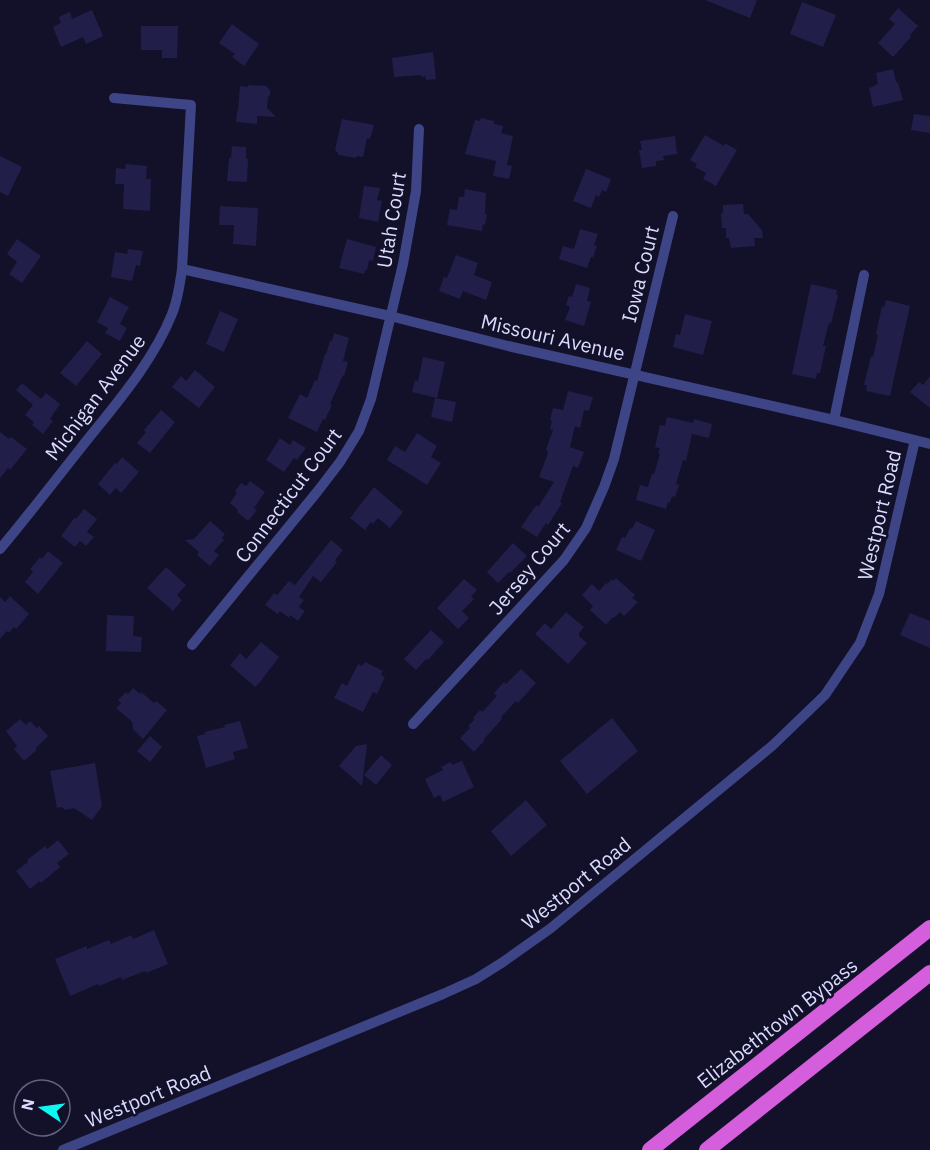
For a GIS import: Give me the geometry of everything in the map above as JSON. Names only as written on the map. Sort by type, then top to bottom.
[{"type":"highway","name":"Elizabethtown Bypass","points":[[650,1150],[930,928]]},
{"type":"highway","points":[[707,1150],[930,973]]},
{"type":"street","name":"Michigan Avenue","points":[[0,549],[122,396],[155,348],[173,312],[179,290],[190,105],[114,98]]},
{"type":"street","name":"Utah Court","points":[[390,316],[413,211],[418,170],[419,129]]},
{"type":"street","name":"Iowa Court","points":[[634,374],[673,216]]},
{"type":"street","name":"Missouri Avenue","points":[[182,269],[930,444]]},
{"type":"street","points":[[834,420],[864,275]]},
{"type":"street","name":"Connecticut Court","points":[[192,645],[317,492],[350,447],[359,431],[370,399],[390,316]]},
{"type":"street","name":"Jersey Court","points":[[413,724],[564,560],[586,528],[614,459],[634,374]]},
{"type":"street","name":"Westport Road","points":[[63,1150],[422,1003],[476,978],[551,928],[772,746],[825,695],[860,643],[879,594],[915,440]]},
{"type":"building","points":[[705,0],[757,0],[750,18]]},
{"type":"building","points":[[802,2],[836,15],[823,47],[790,34]]},
{"type":"building","points":[[898,8],[918,26],[893,57],[878,43],[895,24],[889,19]]},
{"type":"building","points":[[92,10],[103,36],[86,44],[83,37],[61,47],[53,27],[61,23],[59,17],[70,12],[72,19]]},
{"type":"building","points":[[232,24],[259,44],[244,66],[232,57],[235,54],[219,43]]},
{"type":"building","points":[[141,26],[178,26],[177,58],[162,58],[162,50],[141,50]]},
{"type":"building","points":[[433,52],[436,79],[426,80],[425,76],[421,77],[421,75],[394,77],[392,58]]},
{"type":"building","points":[[893,69],[903,100],[873,107],[869,88],[878,84],[876,73]]},
{"type":"building","points":[[248,85],[266,86],[270,90],[267,108],[276,117],[257,116],[257,124],[236,122],[240,86],[248,87]]},
{"type":"building","points":[[914,114],[930,116],[930,133],[911,130]]},
{"type":"building","points":[[481,118],[503,126],[501,133],[513,136],[507,165],[512,166],[509,179],[493,176],[496,161],[465,154],[475,120],[480,121]]},
{"type":"building","points":[[342,119],[374,125],[370,139],[367,138],[363,157],[339,155],[335,150]]},
{"type":"building","points":[[705,135],[724,146],[725,143],[737,150],[716,186],[703,179],[706,173],[695,167],[697,164],[690,160]]},
{"type":"building","points":[[675,136],[677,154],[663,156],[664,160],[656,161],[656,166],[642,168],[640,141]]},
{"type":"building","points":[[232,146],[246,147],[247,182],[227,181]]},
{"type":"building","points":[[0,156],[22,167],[8,196],[0,192]]},
{"type":"building","points":[[126,164],[147,166],[146,179],[151,179],[150,211],[123,209],[124,184],[115,184],[116,168],[125,169]]},
{"type":"building","points":[[586,169],[611,179],[606,192],[602,190],[599,197],[596,195],[591,208],[573,201]]},
{"type":"building","points":[[364,186],[380,188],[377,200],[382,201],[378,222],[359,218]]},
{"type":"building","points":[[465,189],[486,193],[485,214],[487,214],[482,231],[447,225],[450,209],[457,210],[459,197],[464,197]]},
{"type":"building","points":[[743,204],[744,214],[748,214],[762,230],[763,238],[754,238],[755,246],[731,248],[729,238],[726,238],[726,228],[722,228],[723,205]]},
{"type":"building","points":[[220,206],[258,208],[256,246],[233,244],[234,225],[219,225]]},
{"type":"building","points":[[580,229],[598,234],[594,245],[597,246],[587,268],[559,259],[563,246],[574,249]]},
{"type":"building","points":[[17,239],[41,256],[22,283],[9,274],[17,262],[7,254]]},
{"type":"building","points":[[347,239],[376,247],[373,261],[369,260],[364,274],[339,268]]},
{"type":"building","points":[[128,249],[143,251],[140,266],[136,265],[132,281],[111,277],[115,252],[127,254]]},
{"type":"building","points":[[456,255],[478,263],[474,275],[492,282],[486,300],[463,291],[460,299],[439,291]]},
{"type":"building","points":[[576,284],[590,288],[587,301],[591,302],[584,326],[565,320],[570,307],[566,305],[569,296],[572,297]]},
{"type":"building","points":[[811,284],[837,290],[836,295],[838,295],[823,346],[826,346],[820,373],[817,373],[816,379],[792,374]]},
{"type":"building","points":[[110,297],[129,307],[120,324],[127,328],[120,341],[105,333],[108,328],[97,322]]},
{"type":"building","points":[[886,300],[910,306],[890,396],[866,391],[867,385],[864,385],[871,356],[873,357],[882,306],[884,307]]},
{"type":"building","points":[[220,311],[238,319],[224,352],[206,344]]},
{"type":"building","points":[[685,314],[712,321],[703,355],[673,347],[676,334],[680,335]]},
{"type":"building","points":[[334,333],[349,338],[343,361],[348,362],[344,376],[330,404],[332,405],[317,432],[288,418],[300,394],[307,398],[315,380],[317,381]]},
{"type":"building","points":[[87,341],[102,354],[76,386],[60,373]]},
{"type":"building","points":[[423,357],[445,362],[437,398],[412,392],[415,380],[418,381]]},
{"type":"building","points":[[195,370],[215,387],[199,408],[172,387],[181,376],[186,381]]},
{"type":"building","points":[[930,376],[930,408],[910,392],[919,382],[923,385]]},
{"type":"building","points":[[22,383],[41,399],[46,393],[60,404],[50,419],[53,421],[43,434],[25,415],[33,405],[16,390]]},
{"type":"building","points":[[568,391],[593,397],[589,411],[584,410],[580,428],[575,426],[570,447],[584,452],[578,468],[573,466],[560,502],[562,503],[537,537],[521,527],[535,507],[537,505],[538,507],[554,482],[539,477],[553,430],[550,429],[552,421],[550,420],[553,408],[563,410]]},
{"type":"building","points":[[435,398],[456,402],[452,422],[431,417]]},
{"type":"building","points":[[161,410],[175,422],[150,453],[137,443],[146,432],[144,430]]},
{"type":"building","points":[[667,417],[693,423],[694,419],[712,424],[709,438],[692,434],[686,461],[683,460],[676,484],[679,485],[675,497],[672,496],[666,509],[636,500],[640,485],[648,487],[652,474],[654,474],[660,454],[658,454],[660,448],[655,447],[660,425],[665,426]]},
{"type":"building","points":[[0,432],[27,449],[10,470],[8,468],[0,478]]},
{"type":"building","points":[[417,433],[437,446],[431,457],[441,463],[427,485],[387,460],[395,446],[405,452]]},
{"type":"building","points":[[280,438],[290,445],[293,440],[306,448],[297,460],[294,458],[284,472],[266,460]]},
{"type":"building","points":[[122,457],[139,472],[121,493],[116,488],[110,495],[98,484]]},
{"type":"building","points":[[250,481],[265,492],[254,508],[257,510],[248,521],[230,503],[241,483],[246,486]]},
{"type":"building","points":[[374,487],[403,512],[390,528],[378,518],[373,524],[371,522],[365,530],[350,518]]},
{"type":"building","points":[[84,509],[97,519],[87,532],[94,537],[86,546],[80,541],[75,547],[61,536]]},
{"type":"building","points":[[210,521],[225,534],[222,538],[224,540],[214,551],[219,555],[210,566],[185,540],[194,539]]},
{"type":"building","points":[[636,521],[655,530],[641,561],[616,550],[622,537],[625,538]]},
{"type":"building","points":[[331,540],[343,550],[335,560],[337,562],[321,582],[313,576],[299,597],[304,600],[299,607],[305,611],[298,621],[280,611],[278,614],[265,605],[274,593],[277,595],[289,581],[295,585]]},
{"type":"building","points":[[513,543],[527,556],[498,583],[487,572]]},
{"type":"building","points":[[48,551],[63,563],[38,594],[25,582],[33,572],[30,569]]},
{"type":"building","points":[[166,567],[186,585],[177,595],[182,600],[173,611],[147,588]]},
{"type":"building","points":[[616,578],[635,595],[632,598],[638,602],[624,616],[620,612],[606,625],[590,610],[593,606],[582,595],[592,584],[599,591],[606,583]]},
{"type":"building","points":[[464,579],[477,590],[471,597],[474,599],[462,611],[469,618],[458,629],[437,608]]},
{"type":"building","points":[[10,596],[29,614],[16,629],[14,627],[9,633],[7,631],[0,639],[0,597],[5,602]]},
{"type":"building","points":[[566,612],[584,627],[579,636],[587,643],[568,664],[535,634],[545,623],[551,629]]},
{"type":"building","points":[[910,613],[930,621],[930,648],[900,635]]},
{"type":"building","points":[[107,615],[134,616],[133,636],[142,637],[141,652],[106,651]]},
{"type":"building","points":[[431,630],[444,642],[416,670],[404,659]]},
{"type":"building","points":[[261,642],[279,657],[255,687],[230,665],[240,653],[246,659]]},
{"type":"building","points":[[365,662],[383,671],[381,675],[385,677],[377,694],[373,692],[363,712],[334,698],[342,683],[347,686],[358,664],[362,666]]},
{"type":"building","points":[[521,669],[536,683],[518,703],[516,701],[501,717],[502,719],[474,752],[460,738],[470,728],[468,726],[480,710],[482,712],[497,696],[494,693]]},
{"type":"building","points":[[133,688],[167,710],[143,739],[133,729],[132,722],[116,708],[121,703],[118,700]]},
{"type":"building","points":[[612,718],[638,751],[587,794],[560,761]]},
{"type":"building","points":[[20,719],[26,725],[30,721],[37,728],[39,726],[48,736],[24,761],[14,749],[17,746],[6,731]]},
{"type":"building","points":[[240,721],[248,748],[233,752],[235,759],[206,768],[197,736]]},
{"type":"building","points":[[150,736],[162,747],[150,762],[137,751]]},
{"type":"building","points":[[367,744],[362,786],[339,766],[356,746]]},
{"type":"building","points":[[381,755],[392,765],[376,785],[364,775]]},
{"type":"building","points":[[462,761],[474,787],[443,802],[440,795],[434,798],[425,779],[443,770],[441,767],[451,762],[452,765]]},
{"type":"building","points":[[95,763],[102,806],[92,820],[74,808],[65,810],[62,807],[57,808],[50,771]]},
{"type":"building","points":[[526,800],[547,825],[511,856],[491,831]]},
{"type":"building","points":[[58,840],[69,854],[57,863],[60,867],[30,889],[16,871],[45,846],[47,849]]},
{"type":"building","points":[[154,930],[168,964],[122,980],[121,977],[99,986],[98,984],[70,996],[55,959],[87,946],[87,949],[109,940],[111,944],[131,935],[133,939]]}]
